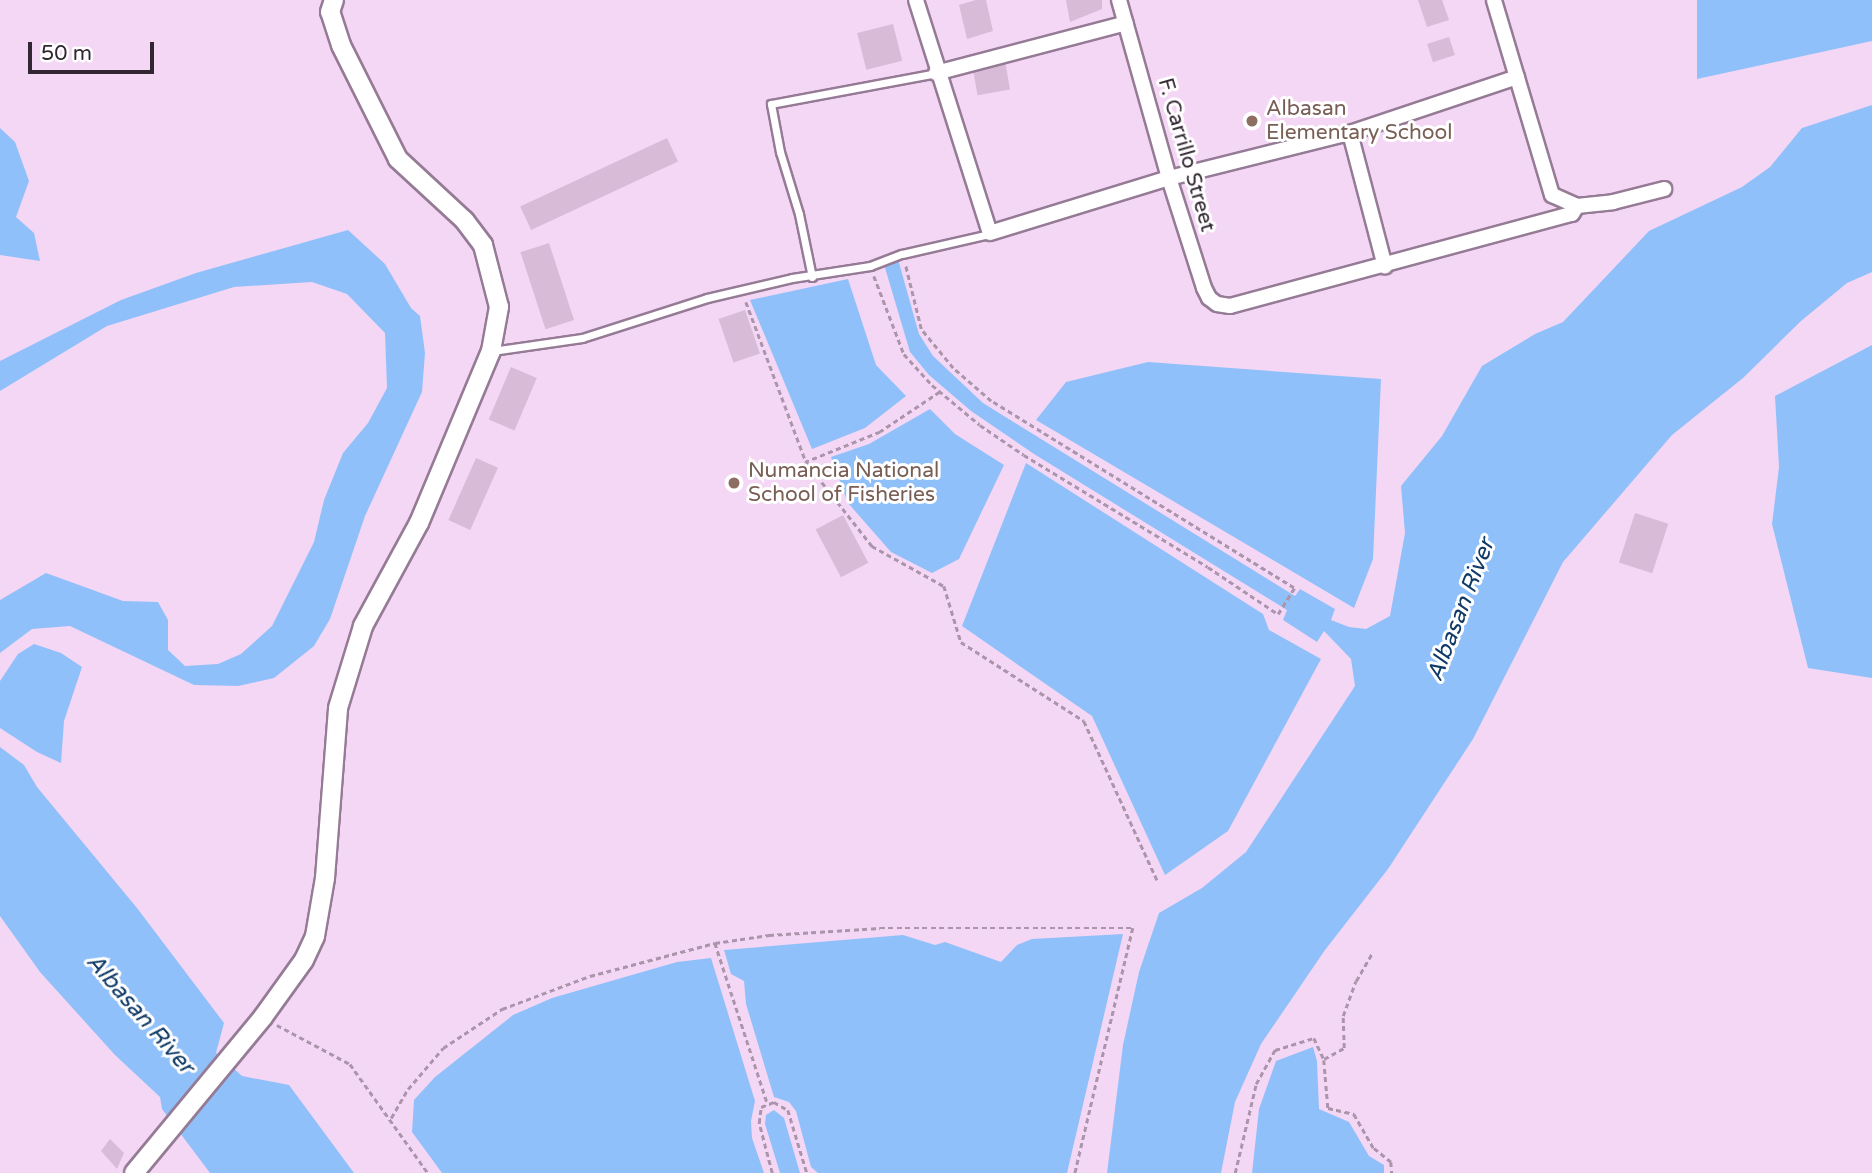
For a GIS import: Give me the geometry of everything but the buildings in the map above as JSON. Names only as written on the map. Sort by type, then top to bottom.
[{"type":"street","points":[[134,1173],[263,1017],[304,960],[315,936],[325,878],[338,708],[363,626],[419,523],[491,351],[499,307],[482,245],[464,220],[398,159],[341,46],[330,12],[334,0]]},
{"type":"street","points":[[916,0],[936,73],[990,233],[1169,178],[1350,133],[1517,77]]},
{"type":"street","name":"F. Carrillo Street","points":[[1119,0],[1169,178],[1209,298],[1217,304],[1230,306],[1385,266]]},
{"type":"street","points":[[1494,0],[1552,195],[1577,206],[1613,202],[1664,189]]},
{"type":"street","points":[[936,73],[1126,23]]},
{"type":"street","points":[[1350,133],[1385,266],[1560,220],[1572,214],[1577,206]]},
{"type":"lane","points":[[812,277],[799,214],[780,152],[771,104],[936,73]]},
{"type":"lane","points":[[491,351],[582,338],[744,289],[870,266],[902,254],[990,233]]},
{"type":"path","points":[[870,266],[904,354],[940,392],[980,425],[1024,455],[1208,567],[1278,614],[1294,588],[1039,432],[972,385],[953,368],[921,329],[902,254]]},
{"type":"path","points":[[744,289],[747,311],[784,398],[806,462],[872,546],[944,586],[961,642],[1084,721],[1157,880]]},
{"type":"path","points":[[806,462],[880,432],[940,392]]},
{"type":"path","points":[[391,1118],[408,1089],[443,1048],[502,1009],[590,975],[715,943],[769,935],[880,928],[1133,928],[1075,1173]]},
{"type":"path","points":[[715,943],[768,1105]]},
{"type":"path","points":[[1324,1059],[1344,1048],[1343,1016],[1356,981],[1372,953]]},
{"type":"path","points":[[263,1017],[350,1064],[428,1173]]},
{"type":"path","points":[[1235,1173],[1256,1084],[1275,1050],[1314,1038],[1324,1059],[1328,1108],[1354,1114],[1374,1149],[1391,1162],[1392,1173]]},
{"type":"path","points":[[772,1173],[759,1123],[761,1107],[774,1102],[788,1110],[807,1173]]},
{"type":"water","points":[[1697,0],[1872,0],[1872,41],[1697,79]]},
{"type":"water","name":"Albasan River","points":[[1872,105],[1872,272],[1847,283],[1801,321],[1743,378],[1672,435],[1563,562],[1473,739],[1388,869],[1325,950],[1261,1044],[1235,1102],[1221,1173],[1107,1173],[1123,1045],[1139,972],[1159,913],[1202,888],[1246,852],[1355,686],[1351,659],[1324,631],[1317,642],[1283,620],[1287,610],[1034,454],[971,411],[929,375],[910,352],[883,261],[890,255],[898,259],[919,334],[933,356],[983,403],[1295,596],[1300,589],[1335,609],[1331,620],[1349,627],[1366,629],[1390,616],[1405,533],[1401,486],[1442,436],[1482,366],[1535,334],[1563,322],[1649,231],[1742,187],[1770,167],[1802,128]]},
{"type":"water","points":[[0,128],[15,142],[29,181],[16,217],[34,233],[40,261],[0,255]]},
{"type":"water","points":[[348,230],[385,264],[411,308],[420,316],[425,353],[422,392],[365,516],[330,619],[314,646],[274,678],[238,686],[194,685],[70,626],[32,629],[0,653],[0,600],[46,573],[123,601],[158,602],[168,620],[168,650],[185,666],[218,664],[241,654],[272,626],[314,542],[324,500],[343,453],[368,423],[387,388],[385,333],[347,294],[312,282],[234,287],[107,326],[0,391],[0,361],[121,300],[196,273]]},
{"type":"water","points":[[848,279],[876,365],[906,396],[865,428],[812,449],[750,300]]},
{"type":"water","points":[[1872,345],[1872,678],[1808,668],[1772,524],[1779,467],[1775,396]]},
{"type":"water","points":[[1148,362],[1381,379],[1373,559],[1354,608],[1036,420],[1066,382]]},
{"type":"water","points":[[930,409],[955,434],[1004,465],[959,559],[932,573],[891,552],[848,503],[831,457],[869,444]]},
{"type":"water","points":[[1026,463],[1263,614],[1269,630],[1321,659],[1228,831],[1165,875],[1092,716],[962,626]]},
{"type":"water","points":[[34,644],[61,653],[82,667],[64,721],[61,763],[37,752],[0,728],[0,681],[18,654]]},
{"type":"water","name":"Albasan River","points":[[0,747],[24,765],[37,787],[137,908],[224,1023],[216,1053],[242,1076],[289,1085],[354,1173],[210,1173],[162,1109],[160,1097],[115,1055],[40,972],[0,916]]},
{"type":"water","points":[[1123,934],[1067,1173],[818,1173],[811,1167],[796,1111],[789,1102],[774,1097],[746,1004],[744,981],[731,974],[724,950],[903,935],[935,945],[945,942],[1001,962],[1017,945],[1032,939]]},
{"type":"water","points":[[711,958],[755,1101],[751,1121],[752,1138],[764,1173],[442,1173],[412,1132],[414,1100],[435,1077],[513,1015],[552,998],[677,962]]},
{"type":"water","points":[[1313,1047],[1317,1061],[1319,1109],[1349,1122],[1369,1156],[1384,1165],[1384,1173],[1252,1173],[1259,1109],[1276,1061]]},
{"type":"water","points":[[774,1110],[784,1118],[800,1173],[780,1173],[765,1124],[766,1115]]},
{"type":"place","name":"Albasan Elementary School","points":[[1252,121]]},
{"type":"place","name":"Numancia National School of Fisheries","points":[[734,483]]}]
